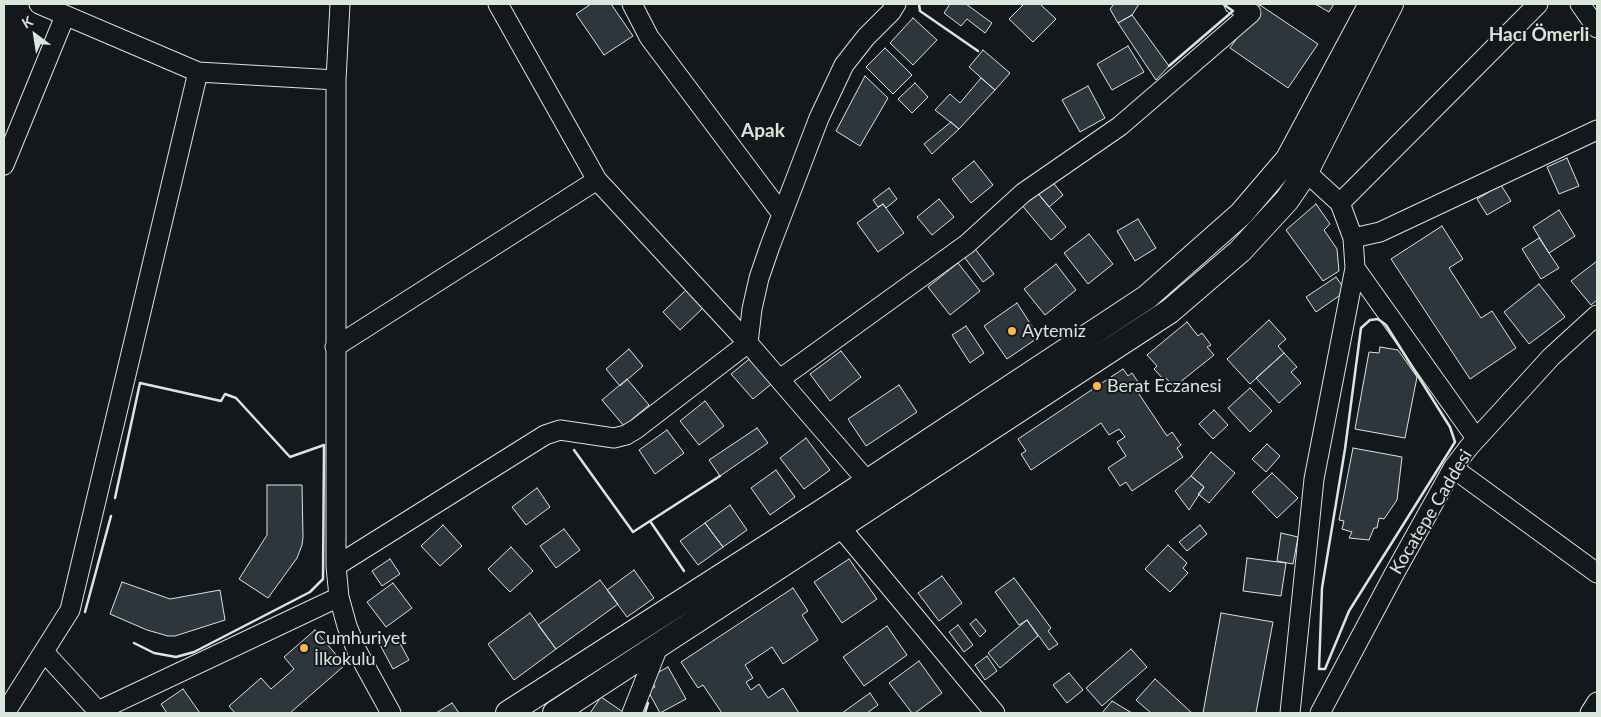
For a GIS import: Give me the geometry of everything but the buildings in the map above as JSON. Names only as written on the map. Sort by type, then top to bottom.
[{"type":"main road","points":[[508,713],[868,482],[1147,297],[1241,214],[1288,159],[1371,4]]},
{"type":"main road","points":[[555,713],[1170,312],[1240,251],[1287,200],[1306,172],[1391,4]]},
{"type":"main road","points":[[868,482],[883,500]]},
{"type":"main road","points":[[826,509],[841,528]]},
{"type":"street","points":[[39,4],[198,72],[336,80]]},
{"type":"street","points":[[340,4],[336,80],[335,347],[336,566],[338,597],[357,651],[392,713]]},
{"type":"street","points":[[498,4],[597,180],[748,342],[868,482]]},
{"type":"street","points":[[632,4],[648,37],[782,214]]},
{"type":"street","points":[[336,566],[545,434],[560,430],[614,438],[626,435],[748,342],[752,309],[759,278],[819,118],[844,65],[896,4]]},
{"type":"street","points":[[780,379],[967,244],[1022,193],[1120,126],[1251,13],[1234,4]]},
{"type":"street","points":[[1340,204],[1538,4]]},
{"type":"street","points":[[1580,4],[1597,28]]},
{"type":"street","points":[[4,166],[65,16]]},
{"type":"street","points":[[5,713],[70,610],[198,72]]},
{"type":"street","points":[[1353,238],[1380,232],[1597,130]]},
{"type":"street","points":[[1290,713],[1314,480],[1355,268],[1353,238],[1340,204],[1306,172]]},
{"type":"street","points":[[335,347],[597,180]]},
{"type":"street","points":[[1355,268],[1476,438]]},
{"type":"street","name":"Kocatepe Caddesi","points":[[1320,713],[1393,576],[1454,468],[1476,438],[1551,357],[1597,315]]},
{"type":"street","points":[[1454,468],[1597,573]]},
{"type":"street","points":[[841,528],[995,713]]},
{"type":"street","points":[[44,652],[98,712],[338,597]]},
{"type":"street","points":[[632,713],[658,647]]},
{"type":"street","points":[[1590,713],[1597,702]]},
{"type":"wall","points":[[919,4],[920,11],[978,51]]},
{"type":"wall","points":[[1169,66],[1233,11],[1223,4]]},
{"type":"wall","points":[[1378,319],[1386,325],[1450,427],[1455,442],[1349,611],[1325,669],[1319,669],[1322,588],[1345,449],[1361,328],[1370,320],[1378,319]]},
{"type":"wall","points":[[115,498],[140,383],[221,401],[225,394],[236,398],[290,457],[324,445],[323,579],[310,592],[194,652],[176,657],[154,653],[134,643]]},
{"type":"wall","points":[[574,450],[633,532],[720,476]]},
{"type":"wall","points":[[85,612],[111,516]]},
{"type":"wall","points":[[650,521],[684,571]]},
{"type":"wall","points":[[645,713],[648,703]]},
{"type":"place","name":"Aytemiz","points":[[1012,331]]},
{"type":"place","name":"Berat Eczanesi","points":[[1097,386]]},
{"type":"place","name":"Cumhuriyet İlkokulu","points":[[304,648]]},
{"type":"district","name":"Hacı Ömerli","points":[[1539,35]]},
{"type":"district","name":"Apak","points":[[763,131]]}]
